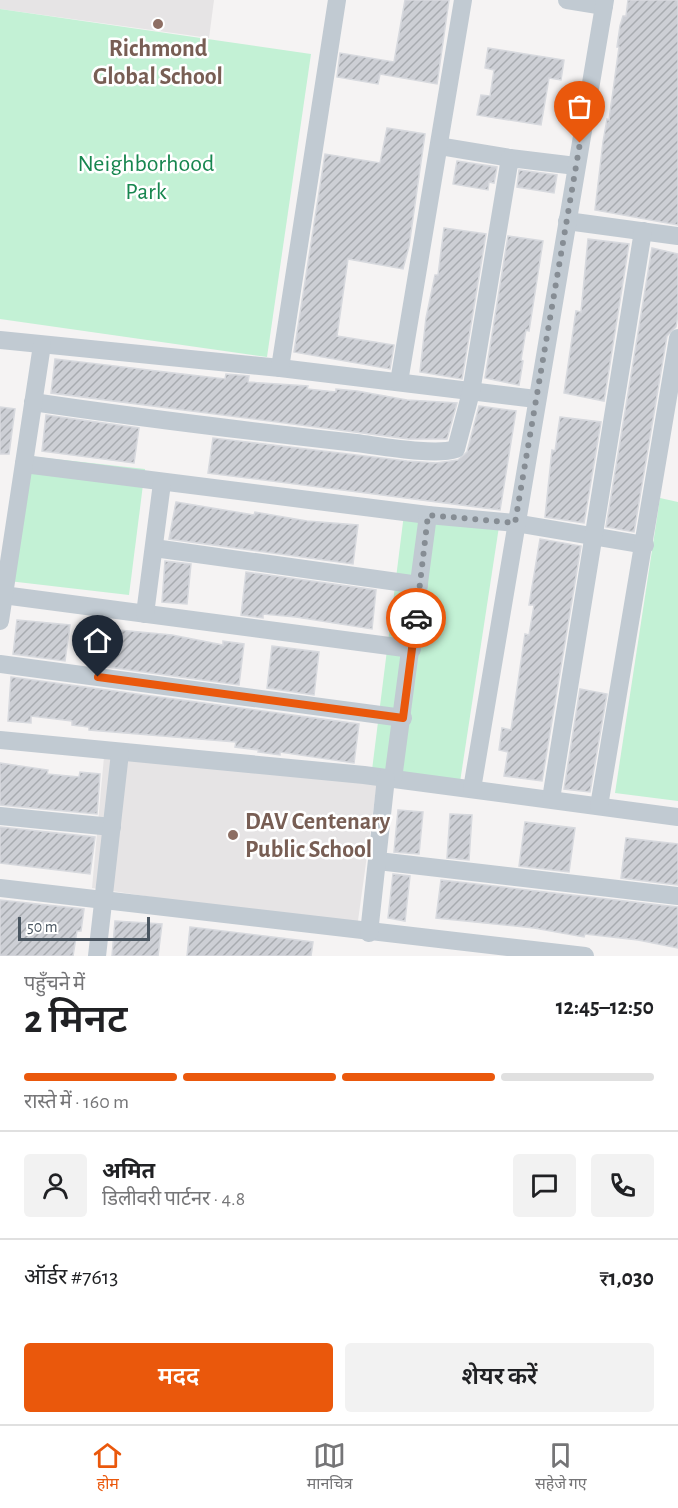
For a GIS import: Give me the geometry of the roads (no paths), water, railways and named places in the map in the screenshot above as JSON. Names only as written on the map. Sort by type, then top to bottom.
[{"type":"street","points":[[280,368],[337,0]]},
{"type":"street","points":[[399,382],[463,0]]},
{"type":"street","points":[[472,789],[604,3],[567,0]]},
{"type":"street","points":[[439,146],[510,158],[576,165]]},
{"type":"street","points":[[33,402],[193,426],[449,452],[456,449],[471,392],[510,158]]},
{"type":"street","points":[[567,221],[678,236]]},
{"type":"street","points":[[551,799],[643,231]]},
{"type":"street","points":[[599,806],[645,545],[673,404],[678,338]]},
{"type":"street","points":[[0,340],[280,368],[536,399]]},
{"type":"street","points":[[0,621],[42,345]]},
{"type":"street","points":[[24,464],[428,515],[515,523],[645,545]]},
{"type":"street","points":[[145,614],[162,483]]},
{"type":"street","points":[[369,933],[390,779],[403,718],[428,515]]},
{"type":"street","points":[[154,548],[419,585]]},
{"type":"street","points":[[3,595],[412,649]]},
{"type":"street","points":[[0,664],[403,718]]},
{"type":"street","points":[[0,740],[390,779],[678,817]]},
{"type":"street","points":[[97,956],[120,753]]},
{"type":"street","points":[[0,816],[112,827]]},
{"type":"street","points":[[378,861],[678,896]]},
{"type":"street","points":[[0,888],[104,899],[501,951],[585,956]]},
{"type":"place","name":"Richmond Global School","points":[[158,24]]},
{"type":"place","name":"DAV Centenary Public School","points":[[233,835]]},
{"type":"park label","name":"Neighborhood Park","points":[[146,177]]}]
